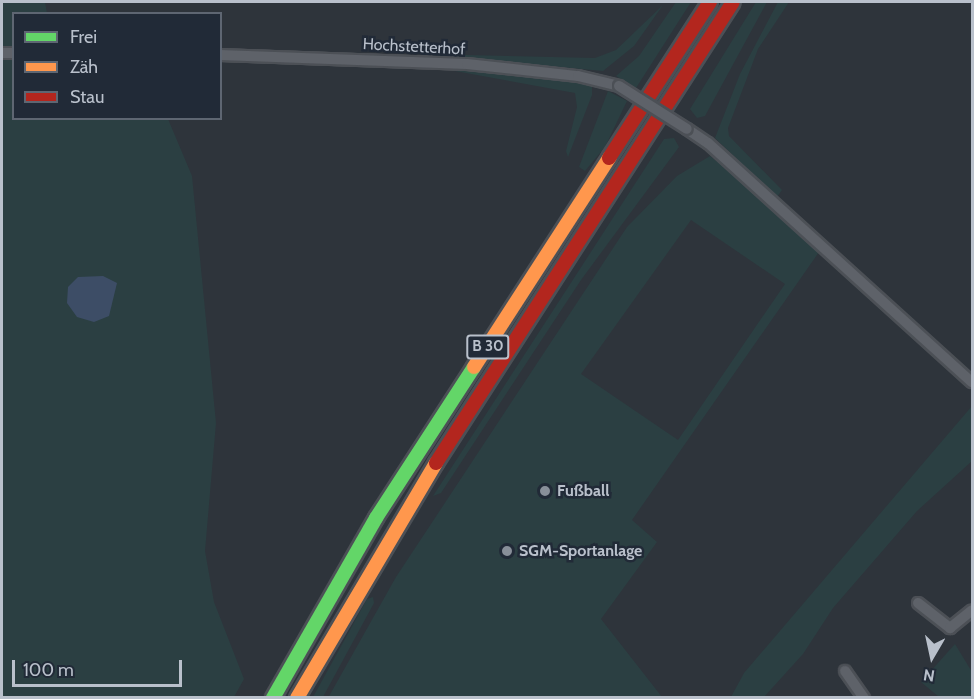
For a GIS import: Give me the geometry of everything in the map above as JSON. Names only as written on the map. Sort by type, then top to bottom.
[{"type":"highway","name":"B 30","points":[[273,698],[376,518],[710,2]]},
{"type":"highway","name":"B 30","points":[[297,698],[393,530],[733,2]]},
{"type":"street","name":"Hochstetterhof","points":[[222,55],[467,64],[605,80],[708,143],[972,382]]},
{"type":"street","points":[[918,603],[950,628],[972,610]]},
{"type":"street","points":[[845,671],[864,698]]},
{"type":"green space","points":[[2,2],[45,2],[47,12],[12,12],[12,49],[2,49]]},
{"type":"green space","points":[[676,2],[691,2],[636,88],[616,76],[639,56]]},
{"type":"green space","points":[[756,2],[767,2],[705,116],[697,118],[690,109]]},
{"type":"green space","points":[[778,2],[789,2],[758,49],[728,128],[729,136],[782,190],[777,197],[715,138],[740,74]]},
{"type":"green space","points":[[663,5],[634,46],[603,71],[421,54],[595,58],[616,50]]},
{"type":"green space","points":[[12,56],[12,120],[168,120],[192,176],[216,423],[205,551],[214,602],[244,679],[234,697],[2,697],[2,57]]},
{"type":"green space","points":[[433,67],[585,80],[592,86],[592,95],[568,157],[566,151],[577,107],[575,93]]},
{"type":"green space","points":[[608,91],[627,101],[605,147],[585,171],[579,167]]},
{"type":"green space","points":[[674,138],[679,147],[581,280],[441,493],[433,496],[664,139]]},
{"type":"green space","points":[[710,156],[754,190],[819,252],[632,520],[657,542],[601,619],[662,697],[328,698],[396,577],[627,227],[677,176]],"holes":[[[691,220],[785,284],[678,440],[581,374]]]},
{"type":"green space","points":[[972,406],[972,461],[917,511],[833,608],[803,654],[764,697],[731,697],[744,673]]},
{"type":"green space","points":[[373,597],[374,603],[323,697],[313,697],[367,599]]},
{"type":"green space","points":[[955,644],[972,672],[972,697],[939,697],[921,682]]},
{"type":"water","points":[[103,276],[117,283],[109,316],[94,322],[77,317],[67,303],[68,287],[78,277]]},
{"type":"traffic: fast","points":[[273,698],[376,518],[474,367]]},
{"type":"traffic: slow","points":[[474,367],[609,158]]},
{"type":"traffic: slow","points":[[297,698],[436,463]]},
{"type":"traffic: jam","points":[[609,158],[710,2]]},
{"type":"traffic: jam","points":[[436,463],[733,2]]},
{"type":"place","name":"Fußball","points":[[545,491]]},
{"type":"place","name":"SGM-Sportanlage","points":[[507,551]]}]
